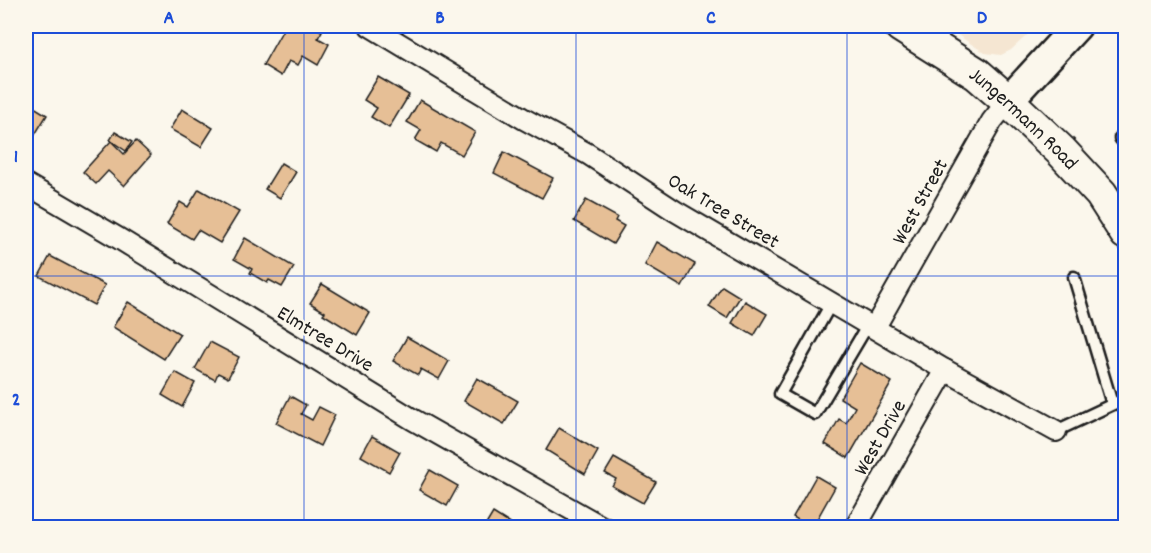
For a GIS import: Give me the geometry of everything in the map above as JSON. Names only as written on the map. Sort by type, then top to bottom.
[{"type":"main road","name":"Jungermann Road","points":[[902,26],[977,74],[1008,100],[1061,151],[1101,194],[1125,232]]},
{"type":"street","name":"Oak Tree Street","points":[[370,26],[524,119],[588,154],[675,211],[945,370],[1056,431]]},
{"type":"street","points":[[1008,100],[1077,26]]},
{"type":"street","name":"West Street","points":[[872,325],[992,121],[1008,100]]},
{"type":"street","name":"Elmtree Drive","points":[[26,184],[412,419],[604,528]]},
{"type":"street","name":"West Drive","points":[[855,528],[945,370]]},
{"type":"lane","points":[[1125,133],[1120,138],[1125,145]]},
{"type":"lane","points":[[1074,277],[1112,404]]},
{"type":"lane","points":[[832,302],[780,394],[797,404],[815,414],[872,325]]},
{"type":"lane","points":[[1056,431],[1125,398]]},
{"type":"shaded area","points":[[944,26],[1037,26],[1011,50],[1001,55],[985,53]]},
{"type":"building","points":[[285,26],[311,26],[322,31],[318,38],[329,44],[318,65],[303,56],[298,65],[289,61],[281,76],[263,65]]},
{"type":"building","points":[[378,77],[409,95],[389,128],[371,117],[377,108],[364,100]]},
{"type":"building","points":[[420,100],[475,132],[462,155],[441,143],[436,152],[415,140],[421,130],[407,122]]},
{"type":"building","points":[[26,102],[47,115],[31,141],[26,138]]},
{"type":"building","points":[[182,109],[213,128],[201,147],[170,129]]},
{"type":"building","points":[[115,132],[132,142],[126,151],[110,140]]},
{"type":"building","points":[[111,141],[124,154],[136,141],[151,155],[124,186],[108,171],[96,184],[83,172]]},
{"type":"building","points":[[504,152],[553,178],[542,198],[494,173]]},
{"type":"building","points":[[281,163],[296,172],[280,198],[265,189]]},
{"type":"building","points":[[199,189],[239,212],[220,243],[198,230],[192,239],[167,224],[180,202],[188,207]]},
{"type":"building","points":[[586,200],[617,217],[615,221],[624,226],[613,244],[574,221]]},
{"type":"building","points":[[245,238],[294,267],[282,287],[269,280],[267,283],[250,273],[252,269],[234,259]]},
{"type":"building","points":[[657,242],[695,264],[682,287],[645,265]]},
{"type":"building","points":[[50,256],[105,285],[94,305],[39,276]]},
{"type":"building","points":[[322,284],[370,313],[357,335],[310,303]]},
{"type":"building","points":[[722,286],[740,297],[727,318],[709,307]]},
{"type":"building","points":[[745,301],[767,314],[754,336],[732,323]]},
{"type":"building","points":[[128,302],[180,334],[164,359],[113,327]]},
{"type":"building","points":[[407,337],[449,361],[439,379],[421,369],[418,375],[393,361]]},
{"type":"building","points":[[210,342],[239,357],[228,378],[218,373],[215,380],[195,369]]},
{"type":"building","points":[[860,363],[892,382],[848,458],[825,444],[839,419],[846,423],[855,407],[840,398]]},
{"type":"building","points":[[175,372],[195,383],[182,407],[162,395]]},
{"type":"building","points":[[477,378],[518,401],[504,424],[464,401]]},
{"type":"building","points":[[290,396],[306,405],[301,414],[312,420],[319,407],[335,415],[320,446],[276,423]]},
{"type":"building","points":[[559,428],[598,451],[585,474],[546,450]]},
{"type":"building","points":[[372,436],[400,452],[389,472],[361,456]]},
{"type":"building","points":[[614,458],[656,482],[643,503],[612,486],[616,479],[605,473]]},
{"type":"building","points":[[430,470],[458,486],[447,506],[419,490]]},
{"type":"building","points":[[816,476],[835,487],[812,528],[793,517]]},
{"type":"building","points":[[493,513],[517,528],[484,528]]}]
